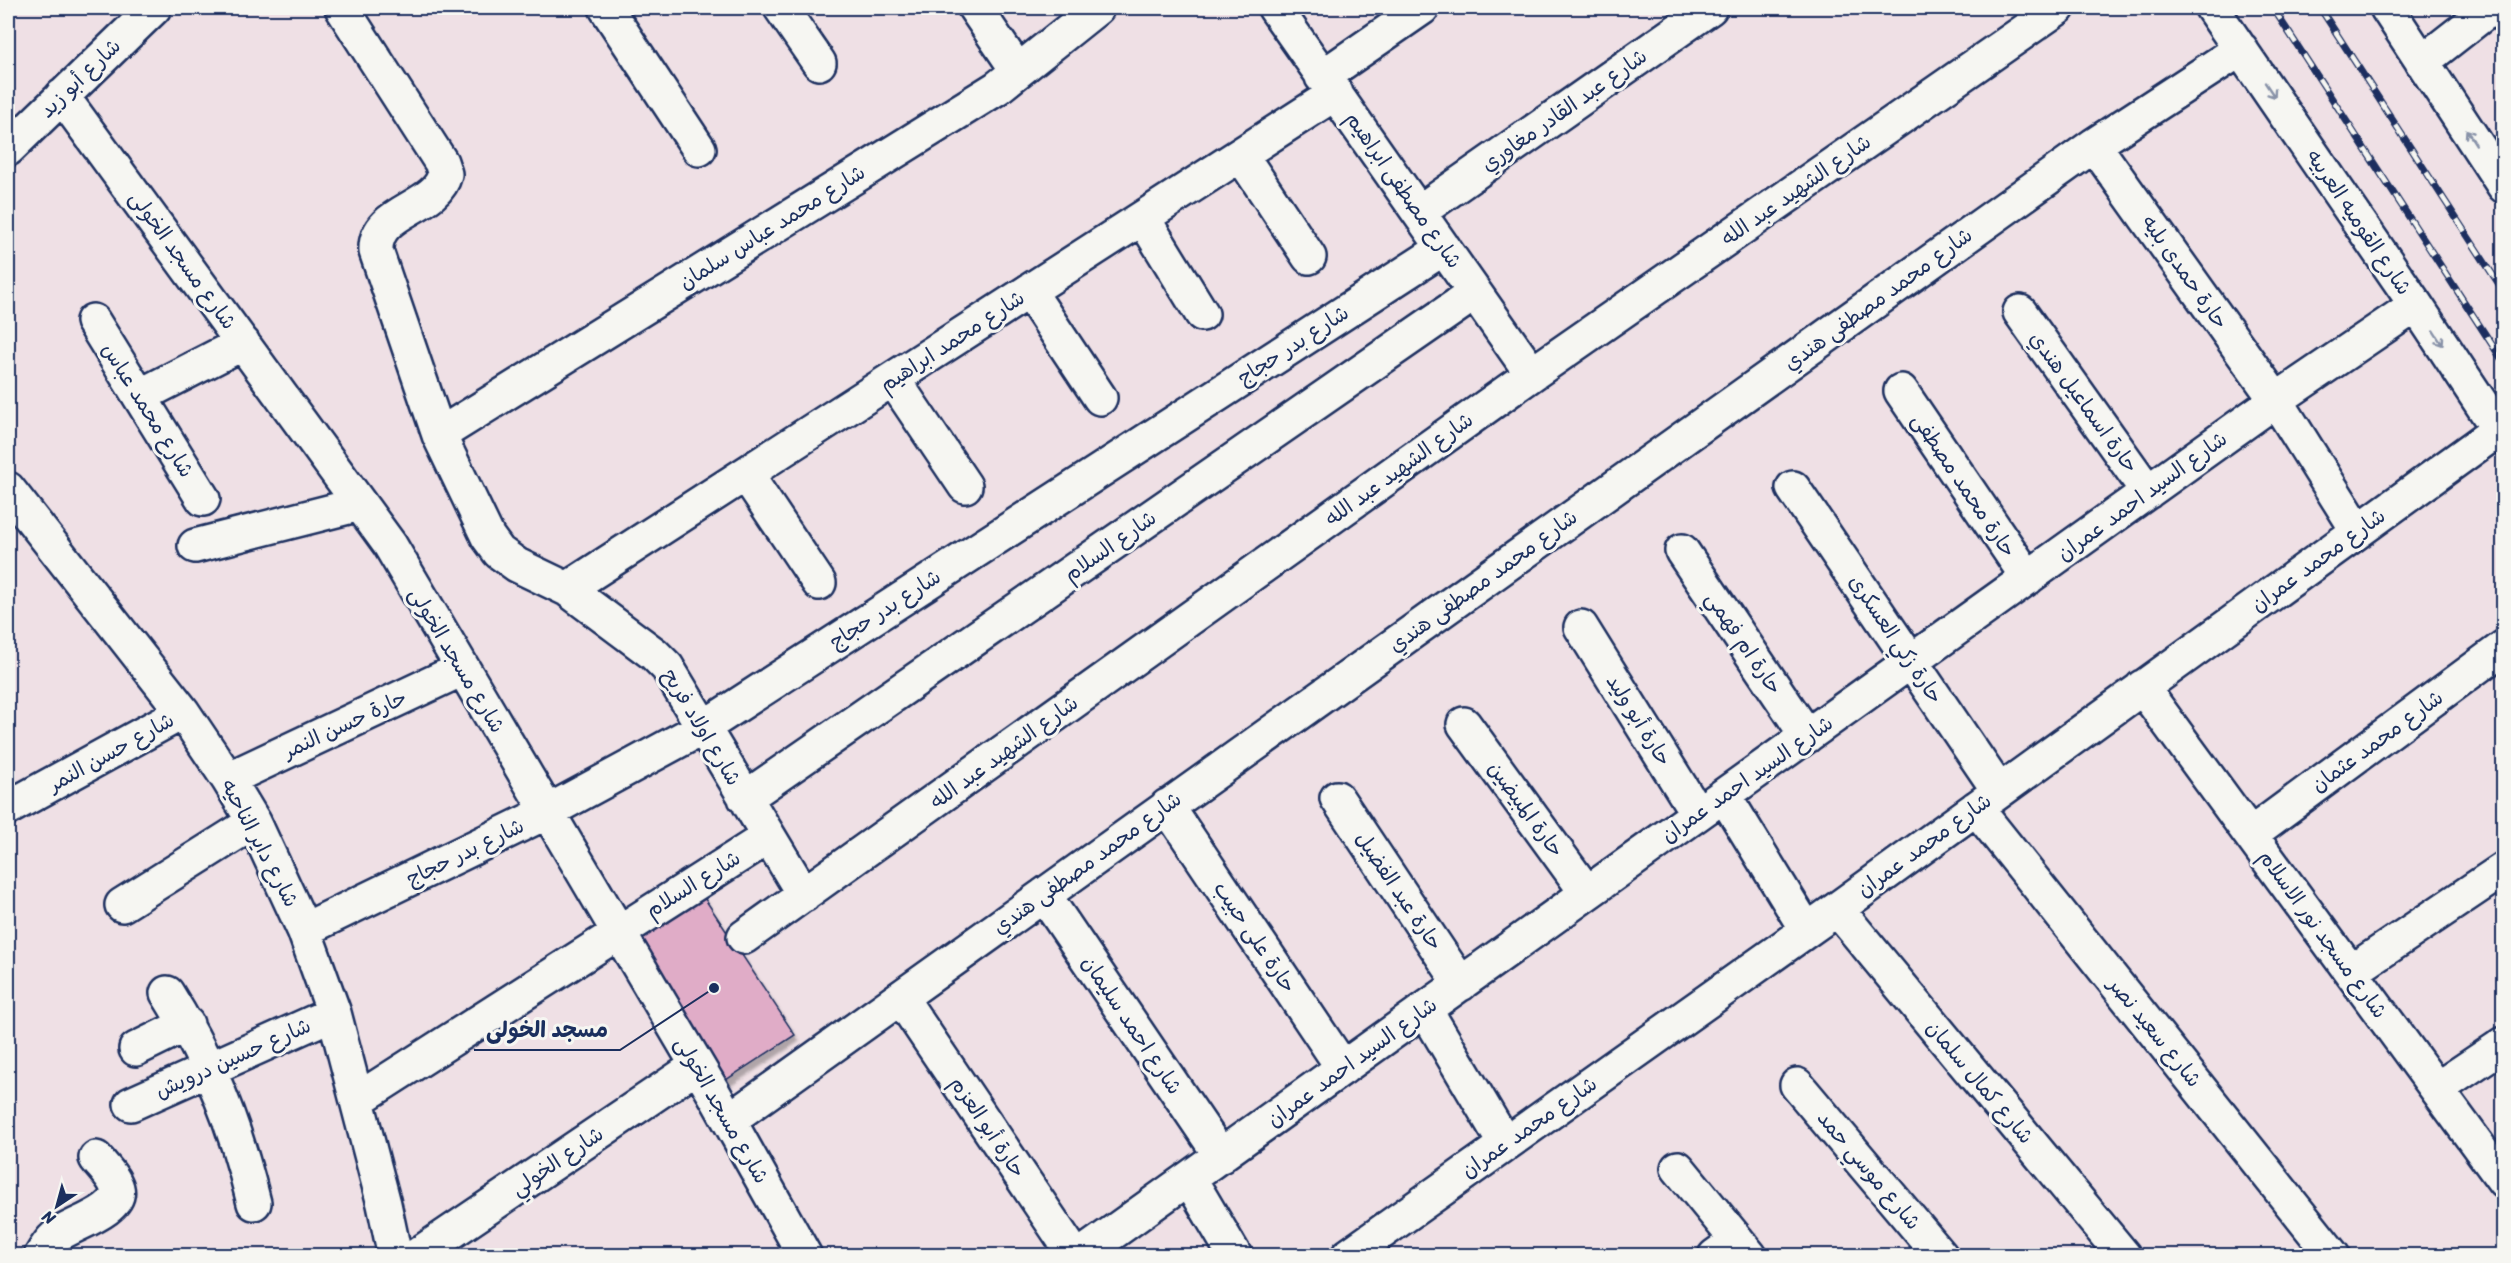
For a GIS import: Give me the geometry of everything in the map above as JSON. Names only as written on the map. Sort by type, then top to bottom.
[{"type":"street","name":"شارع أبو زيد","points":[[8,149],[154,8]]},
{"type":"street","name":"شارع اولاد فريح","points":[[342,8],[441,162],[445,174],[438,189],[385,225],[377,234],[375,242],[378,260],[439,435],[488,537],[499,552],[517,565],[567,589],[654,654],[667,667],[804,895]]},
{"type":"street","points":[[606,8],[699,149]]},
{"type":"street","points":[[781,8],[819,63]]},
{"type":"street","points":[[975,8],[1018,71]]},
{"type":"street","name":"شارع محمد عباس سلمان","points":[[439,435],[997,88],[1097,8]]},
{"type":"street","name":"شارع مصطفى ابراهيم","points":[[1275,8],[1532,374]]},
{"type":"street","name":"شارع محمد ابراهيم","points":[[567,589],[1241,155],[1329,85],[1384,18],[1422,8]]},
{"type":"street","name":"شارع عبد القادر مغاوري","points":[[1419,212],[1710,8]]},
{"type":"street","name":"شارع الشهيد عبد الله","points":[[744,937],[1532,374],[2058,8]]},
{"type":"street","name":"شارع القوميه العربيه","points":[[2212,8],[2416,305],[2501,434]]},
{"type":"street","points":[[2386,8],[2504,186]]},
{"type":"street","points":[[2422,62],[2491,8]]},
{"type":"street","name":"شارع محمد مصطفى هندي","points":[[729,1120],[2094,144],[2241,49]]},
{"type":"street","name":"شارع مسجد الخولى","points":[[63,96],[390,545],[729,1120],[805,1256]]},
{"type":"street","name":"حارة حمدى بليه","points":[[2094,144],[2276,400],[2358,531]]},
{"type":"street","points":[[1241,155],[1309,257]]},
{"type":"street","points":[[1143,218],[1202,314]]},
{"type":"street","name":"شارع بدر حجاج","points":[[304,930],[547,813],[704,727],[1444,248]]},
{"type":"street","points":[[1029,291],[1100,398]]},
{"type":"street","name":"شارع السلام","points":[[745,798],[1475,293]]},
{"type":"street","name":"شارع السيد احمد عمران","points":[[1080,1256],[2276,400],[2416,305]]},
{"type":"street","name":"حارة اسماعيل هندي","points":[[2020,312],[2148,492]]},
{"type":"street","name":"شارع محمد عباس","points":[[93,321],[203,499]]},
{"type":"street","points":[[140,396],[243,343]]},
{"type":"street","points":[[893,379],[965,486]]},
{"type":"street","name":"حارة محمد مصطفى","points":[[1901,392],[2028,578]]},
{"type":"street","name":"شارع محمد عمران","points":[[1348,1256],[1837,909],[2358,531],[2501,434]]},
{"type":"street","points":[[746,474],[819,583]]},
{"type":"street","name":"حارة زكي العسكرى","points":[[1793,488],[1911,662],[1987,799]]},
{"type":"street","name":"شارع داير الناحيه","points":[[8,490],[183,712],[254,822],[304,930],[334,1012],[395,1256]]},
{"type":"street","points":[[195,546],[360,504]]},
{"type":"street","name":"حارة ام فهمي","points":[[1682,551],[1807,736]]},
{"type":"street","name":"حارة أبو وليد","points":[[1581,627],[1697,813]]},
{"type":"street","name":"شارع محمد عثمان","points":[[2251,834],[2504,647]]},
{"type":"street","name":"حارة حسن النمر","points":[[228,779],[462,669]]},
{"type":"street","name":"شارع مسجد نور الاسلام","points":[[2142,687],[2504,1181]]},
{"type":"street","name":"شارع حسن النمر","points":[[8,808],[183,712]]},
{"type":"street","name":"حارة المبيضين","points":[[1464,724],[1587,893]]},
{"type":"street","points":[[1724,795],[1806,929]]},
{"type":"street","name":"حارة عبد الفضيل","points":[[1337,798],[1461,984]]},
{"type":"street","name":"شارع سعيد نصر","points":[[1987,799],[2334,1256]]},
{"type":"street","name":"حارة على حبيب","points":[[1167,806],[1343,1068]]},
{"type":"street","points":[[122,905],[254,822]]},
{"type":"street","name":"شارع السلام","points":[[357,1100],[617,931],[768,837]]},
{"type":"street","points":[[2351,972],[2504,868]]},
{"type":"street","name":"شارع احمد سليمان","points":[[1044,894],[1221,1156]]},
{"type":"street","name":"شارع كمال سلمان","points":[[1837,909],[2124,1256]]},
{"type":"street","points":[[167,993],[187,1024],[209,1068],[236,1134],[254,1203]]},
{"type":"street","name":"حارة أبو العزم","points":[[901,998],[1075,1256]]},
{"type":"street","points":[[1425,1009],[1505,1144]]},
{"type":"street","name":"شارع حسين درويش","points":[[131,1104],[334,1012]]},
{"type":"street","points":[[136,1049],[187,1024]]},
{"type":"street","points":[[2437,1089],[2504,1044]]},
{"type":"street","name":"شارع الخولي","points":[[416,1256],[697,1066]]},
{"type":"street","name":"شارع موسي حمد","points":[[1797,1084],[1941,1256]]},
{"type":"street","points":[[41,1256],[55,1237],[107,1209],[115,1201],[118,1191],[113,1179],[96,1158]]},
{"type":"street","points":[[1678,1168],[1734,1250]]},
{"type":"street","points":[[1189,1178],[1235,1256]]},
{"type":"building","points":[[703,896],[795,1035],[726,1080],[634,942]]},
{"type":"railway","points":[[2273,8],[2504,363]]},
{"type":"railway","points":[[2320,8],[2504,292]]},
{"type":"place","name":"مسجد الخولى","points":[[714,988]]}]
